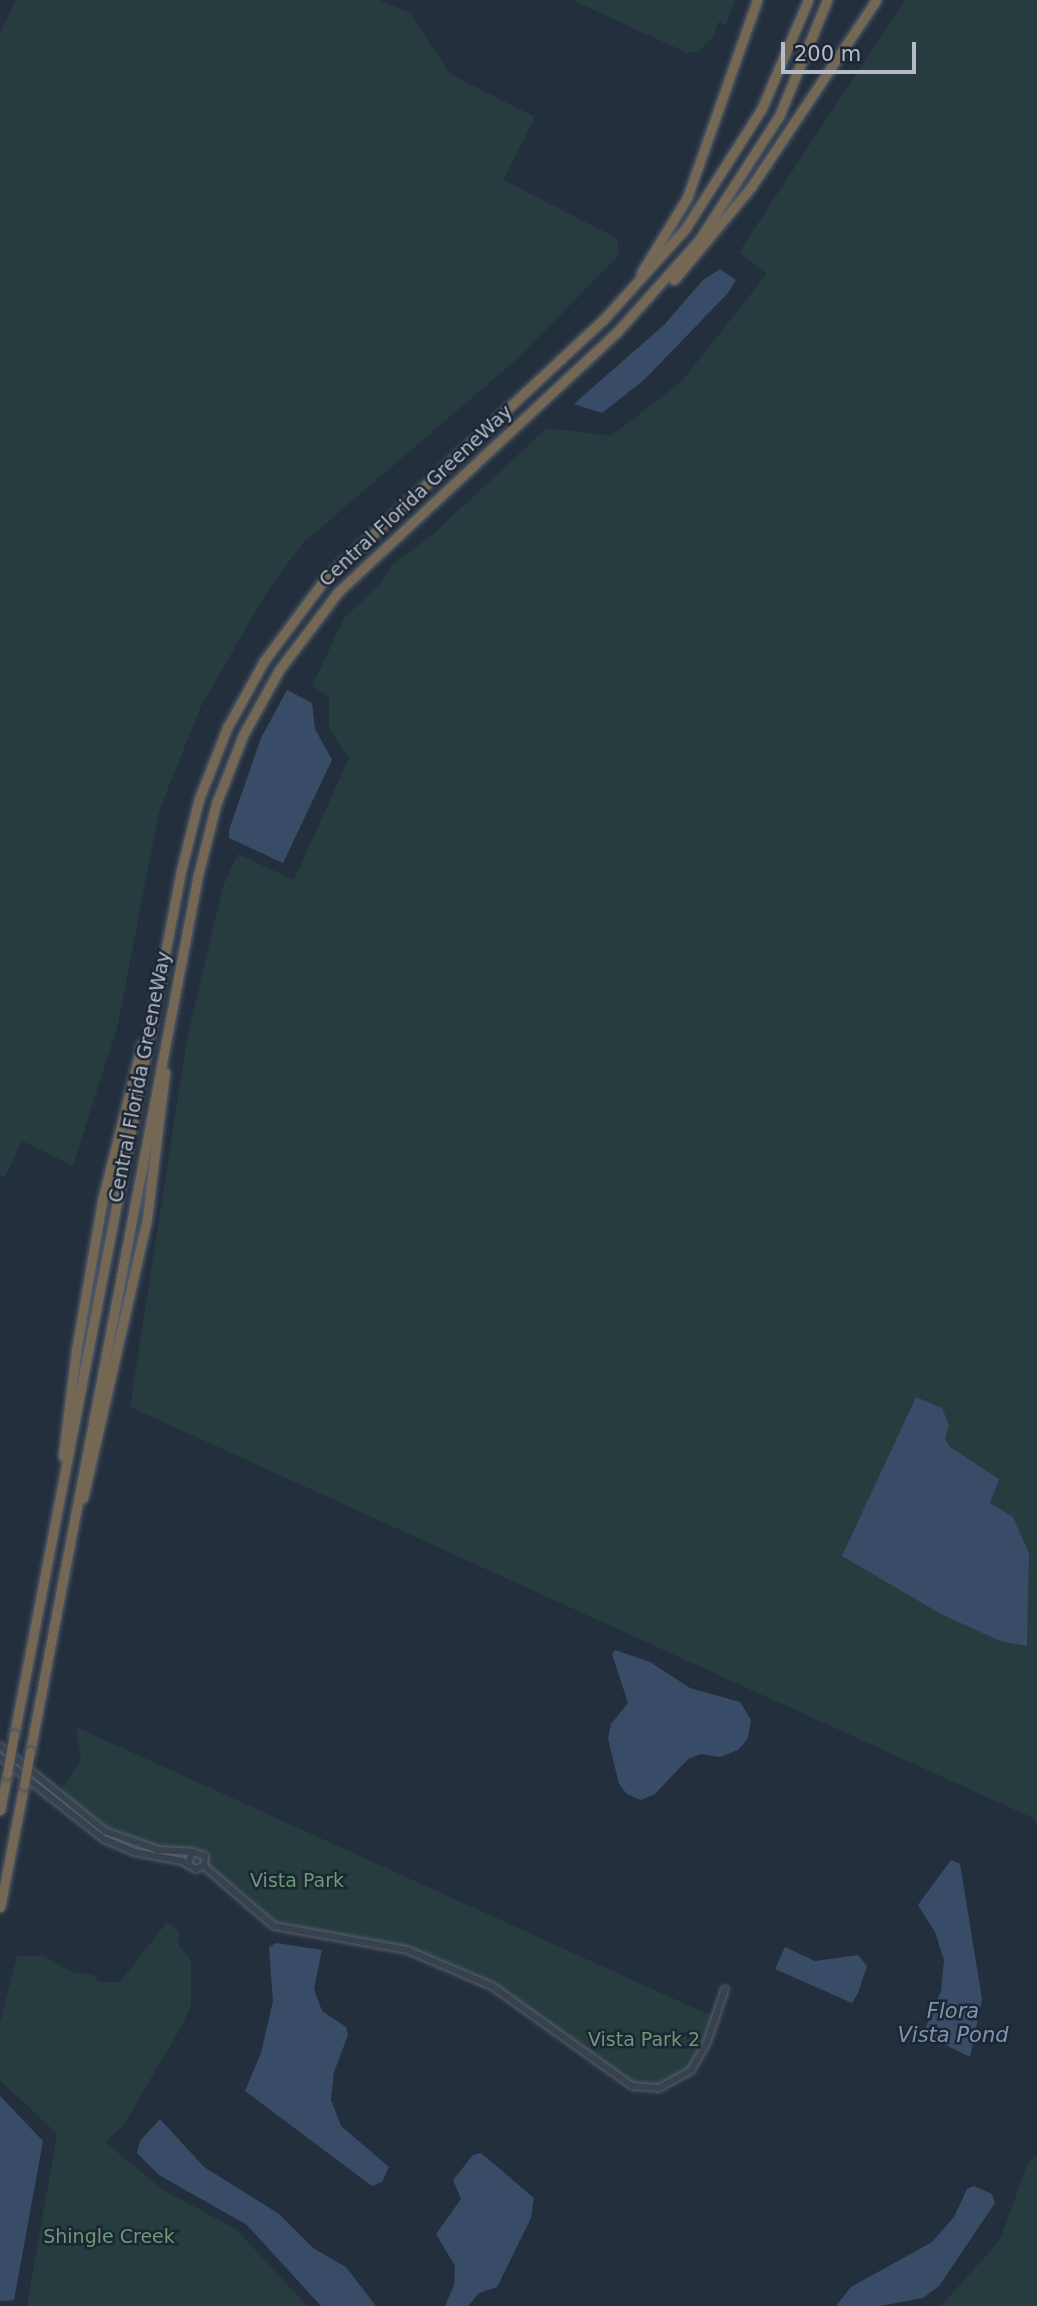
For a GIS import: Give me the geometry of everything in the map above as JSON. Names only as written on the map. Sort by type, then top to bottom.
[{"type":"highway","points":[[549,370],[634,281],[672,228],[693,183],[757,0]]},
{"type":"highway","points":[[549,370],[638,285],[700,210],[762,108],[808,0]]},
{"type":"highway","points":[[567,378],[651,298],[728,201],[779,116],[827,0]]},
{"type":"highway","points":[[567,378],[638,318],[721,226],[876,0]]},
{"type":"highway","name":"Central Florida GreeneWay","points":[[0,1810],[156,999],[199,799],[227,728],[264,661],[342,561],[549,370]]},
{"type":"highway","name":"Central Florida GreeneWay","points":[[0,1907],[176,988],[216,804],[243,735],[279,670],[355,574],[567,378]]},
{"type":"highway","points":[[68,1550],[97,1449],[147,1217],[176,988]]},
{"type":"highway","points":[[55,1522],[76,1351],[99,1218],[156,999]]},
{"type":"street","points":[[0,1746],[105,1831],[158,1850],[203,1853],[204,1866],[274,1926],[407,1950],[492,1986],[632,2086],[659,2088],[691,2070],[710,2034],[725,1989]]},
{"type":"street","points":[[0,1757],[104,1839],[134,1852],[188,1864],[196,1870],[204,1866]]},
{"type":"street","points":[[188,1864],[192,1852]]},
{"type":"green space","points":[[16,0],[379,0],[410,13],[450,74],[535,117],[503,180],[617,238],[619,255],[517,359],[302,544],[267,592],[201,706],[159,811],[118,1024],[73,1166],[22,1141],[5,1177],[0,1175],[0,34]]},
{"type":"green space","points":[[572,0],[735,0],[726,25],[718,22],[714,36],[697,53],[685,52]]},
{"type":"green space","points":[[905,0],[1037,0],[1037,1825],[1035,1819],[130,1407],[187,1039],[223,886],[238,854],[294,880],[349,758],[329,729],[329,697],[312,686],[344,618],[381,583],[391,566],[433,534],[547,428],[611,436],[681,382],[767,274],[739,252]]},
{"type":"green space","name":"Vista Park","points":[[76,1727],[716,2018],[696,2065],[659,2088],[624,2083],[492,1986],[384,1944],[274,1926],[204,1866],[205,1856],[122,1840],[57,1795],[81,1760]]},
{"type":"green space","name":"Shingle Creek","points":[[167,1922],[179,1931],[178,1944],[191,1961],[191,2004],[183,2024],[122,2127],[105,2142],[163,2190],[236,2229],[307,2306],[27,2306],[57,2134],[0,2080],[0,2023],[17,1956],[44,1956],[72,1972],[93,1975],[99,1982],[120,1982]]},
{"type":"green space","points":[[1037,2156],[1037,2306],[941,2306],[1000,2240],[1028,2162]]},
{"type":"water","points":[[720,269],[736,280],[728,293],[645,379],[602,413],[574,404],[665,324],[703,280]]},
{"type":"water","points":[[287,690],[312,703],[315,729],[332,760],[283,863],[229,838],[229,830],[261,738]]},
{"type":"water","points":[[916,1397],[942,1408],[949,1425],[945,1438],[950,1447],[999,1479],[990,1503],[1013,1517],[1029,1553],[1027,1646],[1000,1641],[941,1614],[842,1556]]},
{"type":"water","points":[[615,1650],[650,1662],[690,1688],[740,1702],[751,1720],[748,1738],[738,1750],[720,1757],[701,1754],[688,1759],[655,1794],[641,1800],[627,1794],[619,1784],[608,1739],[611,1724],[628,1703],[612,1654]]},
{"type":"water","name":"Flora Vista Pond","points":[[951,1860],[960,1864],[982,1999],[970,2057],[923,2034],[941,1991],[944,1960],[935,1932],[918,1905]]},
{"type":"water","points":[[276,1943],[322,1950],[314,1989],[322,2011],[346,2027],[348,2035],[334,2072],[331,2100],[341,2126],[389,2167],[382,2182],[372,2186],[245,2091],[261,2053],[273,2001],[269,1947]]},
{"type":"water","points":[[785,1947],[815,1961],[858,1955],[867,1966],[852,2003],[775,1969]]},
{"type":"water","points":[[0,2096],[43,2141],[14,2300],[6,2301],[0,2301]]},
{"type":"water","points":[[160,2119],[204,2167],[279,2214],[313,2248],[346,2267],[376,2306],[321,2306],[247,2225],[159,2175],[137,2153],[140,2141]]},
{"type":"water","points":[[481,2153],[534,2198],[531,2218],[497,2287],[479,2293],[468,2306],[445,2306],[454,2285],[455,2266],[436,2234],[461,2199],[453,2180],[473,2155]]},
{"type":"water","points":[[974,2186],[992,2194],[995,2203],[939,2286],[923,2298],[880,2306],[836,2306],[851,2287],[932,2242],[954,2217],[967,2189]]},
{"type":"park label","name":"Vista Park 2","points":[[644,2040]]}]
